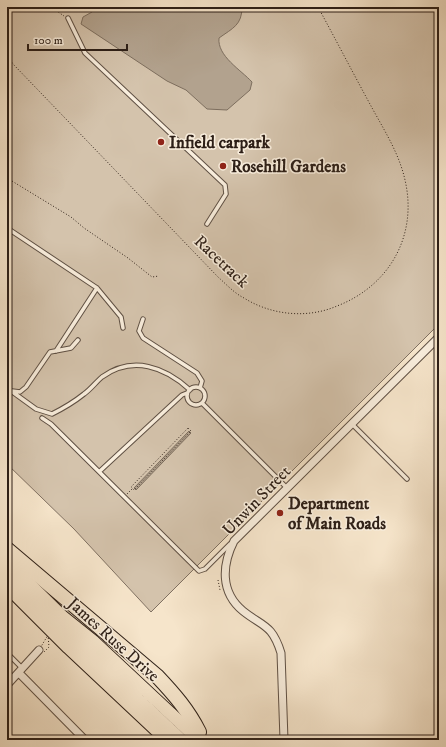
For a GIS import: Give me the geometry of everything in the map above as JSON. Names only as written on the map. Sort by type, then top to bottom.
[{"type":"highway","points":[[7,549],[157,676],[178,698],[190,715],[199,736]]},
{"type":"highway","points":[[7,585],[69,647],[168,740]]},
{"type":"main road","name":"James Ruse Drive","points":[[7,562],[63,617],[93,641],[170,721],[181,740]]},
{"type":"main road","name":"James Ruse Drive","points":[[7,577],[170,721],[199,736]]},
{"type":"street","name":"Unwin Street","points":[[284,739],[283,684],[280,653],[274,636],[264,625],[242,610],[228,589],[224,568],[234,541],[439,337]]},
{"type":"street","points":[[7,685],[39,650]]},
{"type":"street","points":[[21,671],[85,740]]},
{"type":"lane","points":[[68,18],[85,53],[225,185],[226,194],[207,224]]},
{"type":"lane","points":[[7,228],[97,288],[121,317],[123,328]]},
{"type":"lane","points":[[56,351],[97,288]]},
{"type":"lane","points":[[143,319],[139,331],[143,338],[197,373],[202,381],[200,388]]},
{"type":"lane","points":[[9,390],[20,392],[26,387],[50,352],[71,348],[78,340]]},
{"type":"lane","points":[[9,390],[36,409],[52,414],[74,401],[103,376],[121,369],[137,366],[156,368],[170,374],[188,392],[188,400],[191,404],[197,405],[202,403]]},
{"type":"lane","points":[[100,472],[182,395],[194,387],[200,388],[205,395],[202,403]]},
{"type":"lane","points":[[202,403],[287,488]]},
{"type":"lane","points":[[42,418],[51,424],[125,496],[198,571],[205,569],[234,541]]},
{"type":"lane","points":[[352,424],[407,479]]},
{"type":"lane","points":[[7,653],[21,671]]},
{"type":"path","points":[[50,7],[68,18]]},
{"type":"path","name":"Racetrack","points":[[7,55],[19,70],[218,277],[244,298],[264,307],[287,313],[308,314],[333,308],[354,299],[376,284],[393,262],[404,237],[408,212],[405,181],[397,154],[318,7]]},
{"type":"path","points":[[7,178],[71,217],[152,277],[159,276]]},
{"type":"path","points":[[125,496],[132,488],[131,487],[188,428],[191,431],[134,490],[132,488]]},
{"type":"path","points":[[48,635],[48,647],[44,652],[39,650],[48,635]]},
{"type":"shaded area","name":"Rosehill Gardens","points":[[7,7],[439,7],[439,324],[151,612],[74,529],[7,464]]},
{"type":"shaded area","points":[[93,7],[242,7],[242,13],[236,26],[219,38],[219,45],[226,57],[252,82],[250,90],[227,110],[207,109],[186,90],[167,81],[81,24],[83,17],[92,12]]},
{"type":"shaded area","points":[[189,431],[191,433],[136,490],[134,488]]},
{"type":"waterway","points":[[433,740],[439,732]]},
{"type":"place","name":"Infield carpark","points":[[161,142]]},
{"type":"place","name":"Rosehill Gardens","points":[[223,166]]},
{"type":"place","name":"Department of Main Roads","points":[[280,513]]}]
